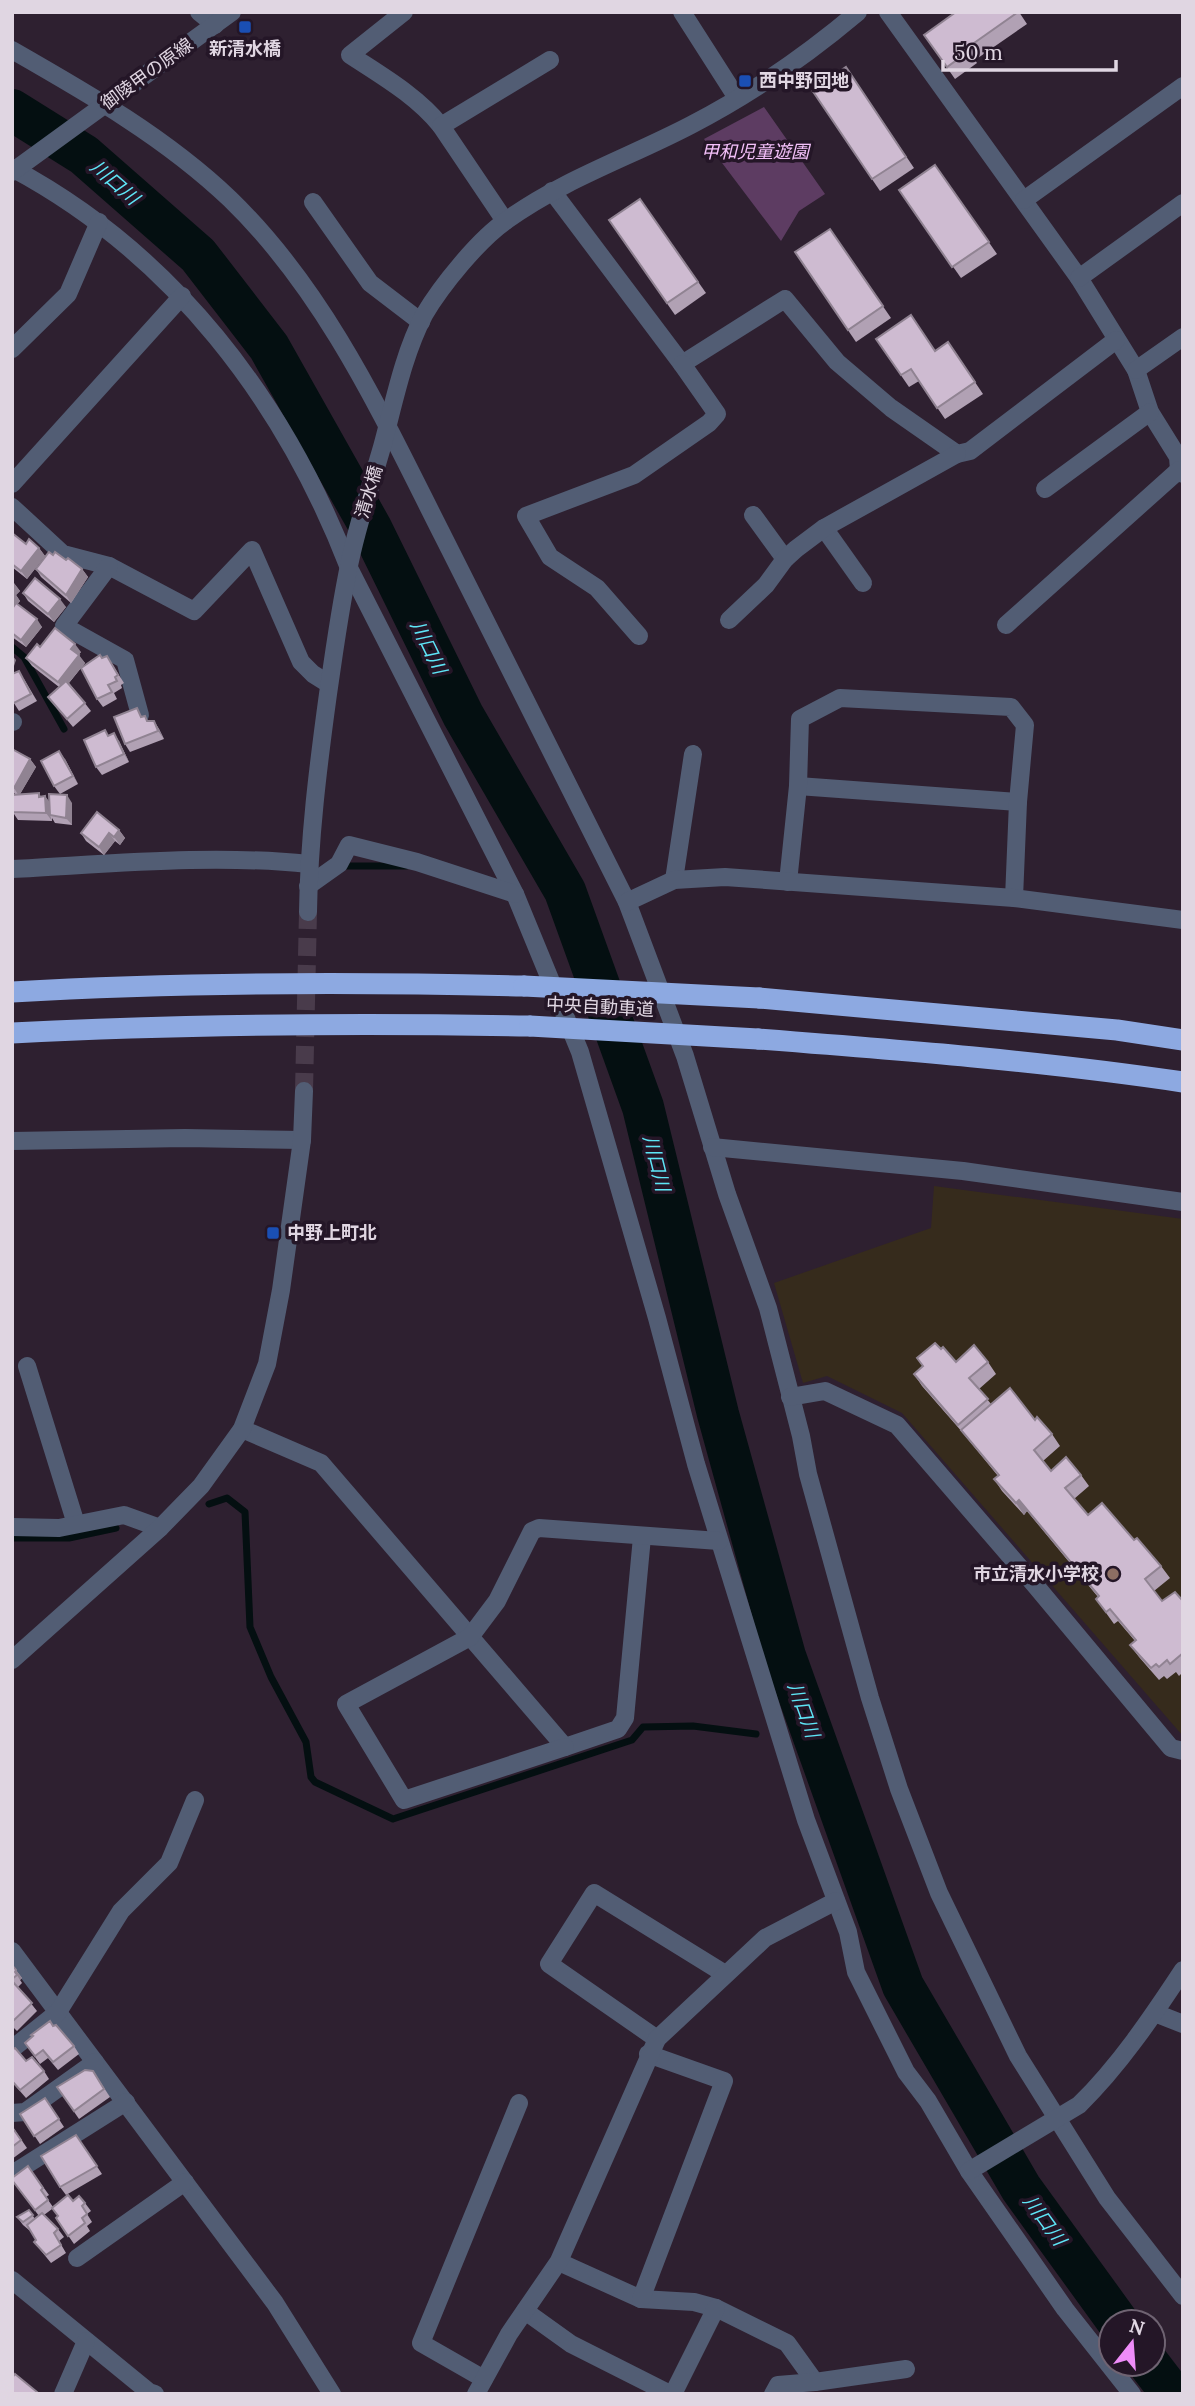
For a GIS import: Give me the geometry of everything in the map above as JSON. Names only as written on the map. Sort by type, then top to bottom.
[{"type":"highway","name":"中央自動車道","points":[[12,992],[198,984],[359,982],[524,986],[759,998],[1103,1029],[1183,1040]]},
{"type":"highway","name":"中央自動車道","points":[[12,1033],[199,1025],[530,1026],[892,1049],[1183,1082]]},
{"type":"street","points":[[199,12],[215,25]]},
{"type":"street","name":"御陵甲の原線","points":[[17,168],[232,12]]},
{"type":"street","points":[[404,12],[350,55],[393,83],[432,114],[505,221]]},
{"type":"street","points":[[682,12],[737,99]]},
{"type":"street","name":"清水橋","points":[[307,912],[316,780],[350,560],[408,353],[421,322],[440,291],[481,243],[505,221],[552,191],[690,126],[737,99],[822,43],[858,12]]},
{"type":"street","points":[[888,12],[1079,278],[1136,370],[1150,412],[1181,464],[1006,625]]},
{"type":"street","points":[[12,50],[185,158],[231,201],[278,253],[331,325],[386,429],[627,902],[685,1056],[712,1147],[768,1308],[832,1565],[899,1789],[939,1893],[1018,2056],[1053,2120],[1124,2222],[1183,2296]]},
{"type":"street","points":[[441,126],[550,60]]},
{"type":"street","points":[[1024,200],[1183,86]]},
{"type":"street","points":[[17,168],[99,222],[182,296],[230,352],[268,405],[329,517],[515,894],[580,1052],[596,1099],[719,1541],[802,1807],[848,1932],[856,1972],[906,2072],[928,2101],[1065,2309],[1132,2394]]},
{"type":"street","points":[[552,191],[717,414],[709,423],[634,475],[526,516],[550,557],[597,588],[639,636]]},
{"type":"street","points":[[313,202],[370,284],[421,322]]},
{"type":"street","points":[[1079,278],[1183,202]]},
{"type":"street","points":[[12,349],[68,294],[99,222]]},
{"type":"street","points":[[12,484],[182,296]]},
{"type":"street","points":[[682,364],[785,299],[837,362],[891,408],[957,454]]},
{"type":"street","points":[[1136,370],[1183,337]]},
{"type":"street","points":[[729,620],[766,585],[785,559],[824,528],[957,454],[970,451],[1116,340]]},
{"type":"street","points":[[1045,489],[1150,412]]},
{"type":"street","points":[[12,507],[62,554],[109,566],[194,611],[252,550],[301,662],[329,684]]},
{"type":"street","points":[[753,515],[785,559]]},
{"type":"street","points":[[824,528],[863,583]]},
{"type":"street","points":[[109,566],[64,626],[125,660],[140,715]]},
{"type":"street","points":[[789,883],[798,786],[800,719],[840,698],[1012,707],[1025,725],[1014,898]]},
{"type":"street","points":[[674,880],[692,754]]},
{"type":"street","points":[[798,786],[1018,802]]},
{"type":"street","points":[[308,886],[339,864],[349,845],[417,862],[515,894]]},
{"type":"street","points":[[12,869],[161,862],[280,861],[309,864]]},
{"type":"street","points":[[627,902],[674,880],[725,877],[1014,898],[1183,920]]},
{"type":"street","points":[[12,1660],[160,1528],[201,1486],[242,1429],[267,1364],[281,1290],[302,1140],[304,1091]]},
{"type":"street","points":[[12,1141],[185,1138],[302,1140]]},
{"type":"street","points":[[712,1147],[963,1171],[1182,1197]]},
{"type":"street","points":[[27,1366],[76,1524]]},
{"type":"street","points":[[790,1397],[825,1391],[897,1425],[1171,1748],[1183,1751]]},
{"type":"street","points":[[242,1429],[321,1463],[565,1747]]},
{"type":"street","points":[[12,1527],[60,1528],[124,1515],[160,1528]]},
{"type":"street","points":[[642,1537],[625,1718],[618,1729],[404,1800],[346,1704],[470,1637],[497,1601],[532,1531],[539,1528],[719,1541]]},
{"type":"street","points":[[12,2049],[58,2012],[121,1911],[169,1863],[195,1800]]},
{"type":"street","points":[[641,2299],[724,2081],[653,2047],[549,1964],[594,1893],[725,1974]]},
{"type":"street","points":[[519,2103],[421,2343],[480,2386],[509,2334],[559,2262],[653,2047],[765,1938],[836,1901]]},
{"type":"street","points":[[12,1951],[275,2303],[332,2394]]},
{"type":"street","points":[[972,2169],[1079,2105],[1155,2013],[1183,1970]]},
{"type":"street","points":[[1155,2013],[1183,2024]]},
{"type":"street","points":[[12,2113],[25,2112],[95,2062]]},
{"type":"street","points":[[12,2175],[126,2102]]},
{"type":"street","points":[[77,2258],[185,2182]]},
{"type":"street","points":[[559,2262],[641,2299],[694,2302],[716,2308],[788,2343],[815,2382]]},
{"type":"street","points":[[12,2280],[149,2392],[155,2394]]},
{"type":"street","points":[[525,2311],[571,2344],[671,2394],[716,2308]]},
{"type":"street","points":[[63,2394],[86,2340]]},
{"type":"street","points":[[773,2394],[778,2385],[906,2369]]},
{"type":"shaded area","name":"市立清水小学校","points":[[934,1186],[1183,1219],[1183,1736],[902,1413],[827,1376],[803,1383],[774,1283],[931,1228]]},
{"type":"green space","name":"甲和児童遊園","points":[[764,107],[825,194],[799,211],[781,241],[704,139]]},
{"type":"building","points":[[956,12],[1018,12],[967,48],[969,51],[947,67],[924,35]]},
{"type":"building","points":[[846,67],[906,157],[872,179],[812,90]]},
{"type":"building","points":[[935,165],[989,242],[952,267],[899,190]]},
{"type":"building","points":[[640,199],[698,282],[667,303],[609,220]]},
{"type":"building","points":[[830,229],[883,306],[848,330],[795,252]]},
{"type":"building","points":[[911,315],[935,351],[948,342],[975,382],[937,408],[911,369],[901,375],[876,339]]},
{"type":"building","points":[[12,533],[26,544],[29,539],[39,548],[21,571],[12,564]]},
{"type":"building","points":[[49,552],[53,555],[55,552],[66,560],[68,558],[82,569],[66,595],[36,569]]},
{"type":"building","points":[[35,578],[60,599],[48,614],[23,593]]},
{"type":"building","points":[[16,603],[37,619],[21,640],[12,633],[12,609]]},
{"type":"building","points":[[55,628],[75,644],[71,649],[79,655],[58,682],[26,658],[37,644],[40,647]]},
{"type":"building","points":[[100,655],[102,658],[107,656],[118,675],[115,677],[117,681],[108,685],[112,692],[97,699],[81,668]]},
{"type":"building","points":[[19,671],[31,694],[14,703],[12,674]]},
{"type":"building","points":[[66,681],[85,703],[67,719],[48,697]]},
{"type":"building","points":[[137,708],[141,717],[145,716],[147,721],[154,721],[158,731],[125,744],[114,717]]},
{"type":"building","points":[[105,730],[108,736],[114,733],[124,754],[96,767],[84,740]]},
{"type":"building","points":[[12,749],[30,759],[14,788],[12,787]]},
{"type":"building","points":[[59,751],[73,776],[54,786],[41,761]]},
{"type":"building","points":[[39,793],[39,797],[45,796],[46,813],[13,812],[12,795]]},
{"type":"building","points":[[49,794],[67,795],[66,818],[50,815]]},
{"type":"building","points":[[97,812],[119,830],[114,837],[109,833],[99,847],[81,833]]},
{"type":"building","points":[[935,1343],[941,1349],[943,1347],[956,1362],[974,1345],[988,1362],[969,1378],[988,1399],[958,1425],[914,1374],[923,1366],[917,1358]]},
{"type":"building","points":[[1010,1388],[1035,1420],[1037,1417],[1052,1434],[1034,1450],[1051,1471],[1066,1457],[1081,1475],[1065,1488],[1088,1515],[1102,1503],[1161,1566],[1145,1579],[1162,1601],[1175,1592],[1183,1601],[1183,1653],[1170,1664],[1167,1660],[1159,1667],[1156,1664],[1151,1668],[1130,1645],[1136,1640],[1110,1609],[1106,1612],[1096,1599],[1099,1596],[1019,1500],[1016,1503],[994,1479],[999,1475],[961,1430]]},
{"type":"building","points":[[12,1965],[17,1975],[12,1979]]},
{"type":"building","points":[[12,1981],[32,2003],[12,2022]]},
{"type":"building","points":[[50,2021],[74,2046],[53,2062],[43,2050],[35,2056],[25,2043]]},
{"type":"building","points":[[15,2048],[26,2061],[32,2057],[44,2071],[20,2090],[12,2081],[12,2050]]},
{"type":"building","points":[[85,2070],[93,2071],[104,2089],[74,2111],[57,2087]]},
{"type":"building","points":[[45,2098],[59,2119],[34,2136],[20,2114]]},
{"type":"building","points":[[12,2127],[21,2140],[12,2147]]},
{"type":"building","points":[[76,2135],[97,2166],[60,2187],[41,2156]]},
{"type":"building","points":[[28,2166],[48,2200],[35,2210],[12,2180]]},
{"type":"building","points":[[68,2195],[73,2201],[79,2196],[85,2203],[82,2206],[87,2214],[82,2218],[85,2223],[68,2236],[52,2208]]},
{"type":"building","points":[[29,2210],[33,2215],[23,2222],[17,2217]]},
{"type":"building","points":[[42,2213],[58,2229],[54,2233],[61,2245],[46,2255],[34,2242],[36,2240],[27,2225]]},
{"type":"building","points":[[15,2374],[37,2392],[12,2394],[12,2378]]},
{"type":"waterway","name":"川口川","points":[[12,110],[84,155],[198,255],[269,347],[371,528],[463,715],[565,891],[643,1107],[718,1414],[785,1656],[903,1986],[1021,2188],[1108,2308]]},
{"type":"waterway","points":[[12,647],[24,657],[64,729]]},
{"type":"waterway","points":[[343,866],[406,866]]},
{"type":"waterway","points":[[209,1504],[227,1498],[245,1512],[250,1627],[271,1677],[306,1742],[311,1777],[315,1782],[393,1819],[632,1740],[643,1727],[693,1726],[756,1734]]},
{"type":"waterway","points":[[12,1538],[69,1538],[116,1528]]},
{"type":"waterway","name":"川口川","points":[[1160,2378],[1172,2394]]},
{"type":"tunnel","points":[[304,1091],[308,912]]},
{"type":"place","name":"新清水橋","points":[[245,27]]},
{"type":"place","name":"西中野団地","points":[[745,81]]},
{"type":"place","name":"中野上町北","points":[[273,1233]]},
{"type":"place","name":"市立清水小学校","points":[[1113,1574]]}]
